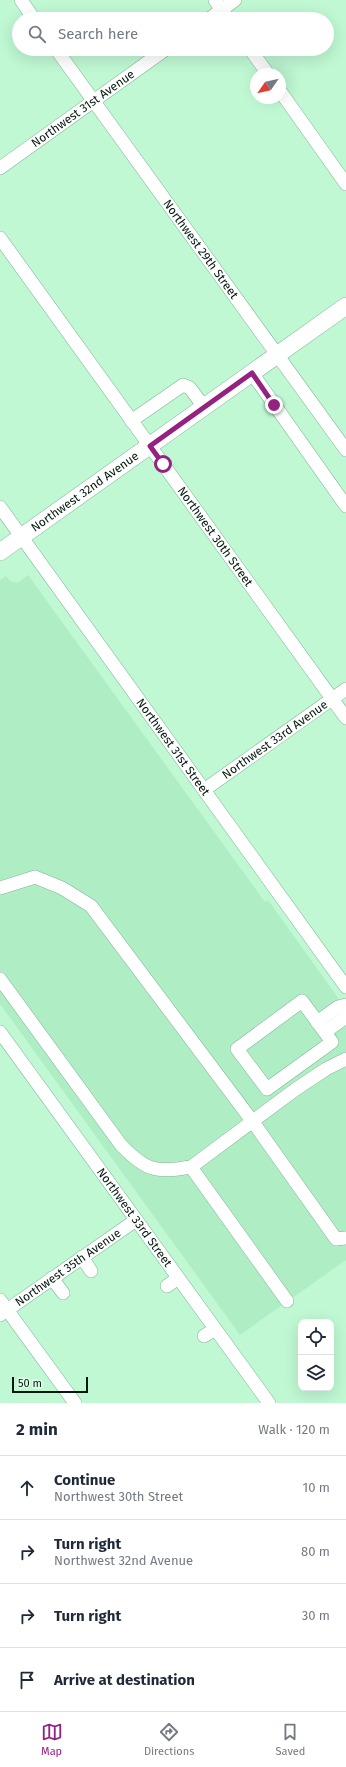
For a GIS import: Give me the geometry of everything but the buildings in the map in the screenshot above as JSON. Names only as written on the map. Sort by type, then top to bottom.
[{"type":"main road","name":"Northwest 32nd Avenue","points":[[0,552],[346,306]]},
{"type":"street","points":[[21,0],[29,12]]},
{"type":"street","points":[[221,10],[236,0]]},
{"type":"street","name":"Northwest 29th Street","points":[[61,56],[346,450]]},
{"type":"street","name":"Northwest 31st Avenue","points":[[0,168],[156,56]]},
{"type":"street","points":[[255,56],[264,68]]},
{"type":"street","points":[[286,99],[346,184]]},
{"type":"street","name":"Northwest 30th Street","points":[[0,238],[346,718]]},
{"type":"street","points":[[252,373],[346,506]]},
{"type":"street","points":[[131,421],[183,385],[190,388],[204,407]]},
{"type":"street","name":"Northwest 31st Street","points":[[0,507],[346,987]]},
{"type":"street","name":"Northwest 33rd Avenue","points":[[204,790],[346,689]]},
{"type":"street","points":[[0,888],[35,877],[62,888],[91,906],[253,1122],[336,1239],[346,1238]]},
{"type":"street","points":[[0,979],[122,1145],[132,1156],[152,1170],[176,1170],[191,1167],[296,1089],[346,1058]]},
{"type":"street","points":[[302,1001],[321,1027],[332,1042],[267,1089],[237,1048],[302,1001]]},
{"type":"street","points":[[321,1027],[338,1006],[346,1005]]},
{"type":"street","points":[[321,1027],[346,1018]]},
{"type":"street","name":"Northwest 33rd Street","points":[[0,1032],[136,1220],[172,1282],[249,1386],[268,1403]]},
{"type":"street","points":[[191,1167],[288,1301]]},
{"type":"street","name":"Northwest 35th Avenue","points":[[2,1308],[52,1278],[136,1220]]},
{"type":"street","points":[[82,1257],[91,1271]]},
{"type":"street","points":[[52,1278],[63,1293]]},
{"type":"street","points":[[2,1308],[75,1403]]},
{"type":"shaded area","points":[[28,575],[265,902],[268,900],[346,1009],[346,1260],[240,1335],[0,1004],[0,580],[6,576],[10,581],[18,583]]},
{"type":"route","points":[[163,464],[150,446],[252,373],[274,405]]}]
